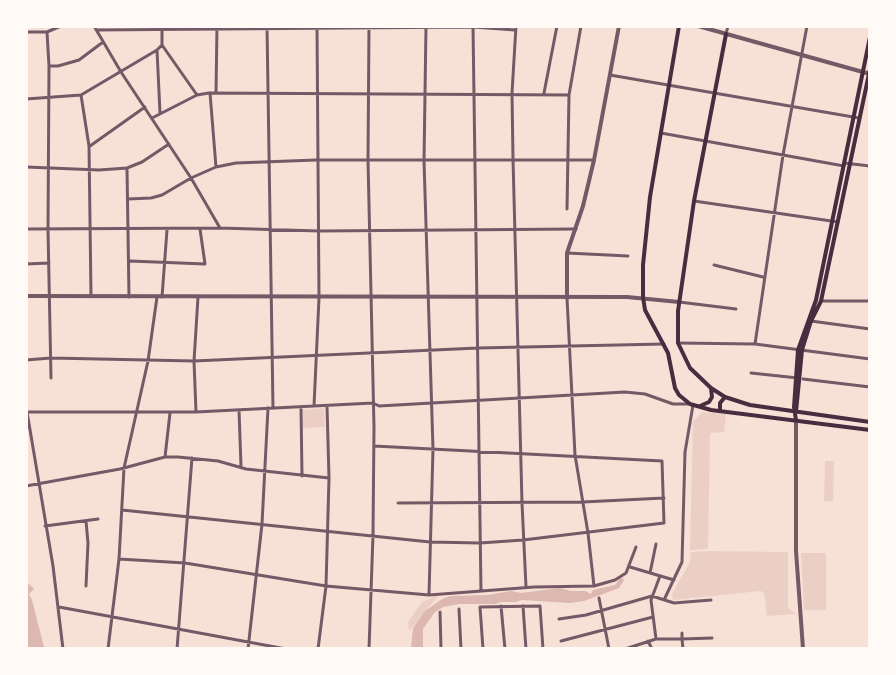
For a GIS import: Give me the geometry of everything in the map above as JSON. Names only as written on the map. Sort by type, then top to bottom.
[{"type":"main road","points":[[679,26],[650,198],[643,265],[645,310],[668,353],[675,388],[679,395],[692,405],[720,411],[870,430]]},
{"type":"main road","points":[[726,34],[694,201],[679,302],[678,343],[690,368],[710,388],[725,397],[750,405],[870,422]]},
{"type":"main road","points":[[800,350],[821,301],[870,36]]},
{"type":"main road","points":[[846,165],[869,72]]},
{"type":"main road","points":[[796,420],[800,350],[816,300],[836,222]]},
{"type":"main road","points":[[692,405],[705,405],[709,402],[712,397],[710,388]]},
{"type":"main road","points":[[720,411],[720,403],[725,397]]},
{"type":"street","points":[[26,32],[47,32],[61,26]]},
{"type":"street","points":[[544,93],[557,26]]},
{"type":"street","points":[[567,209],[569,95],[581,26]]},
{"type":"street","points":[[594,586],[588,533],[575,455],[570,396],[567,254],[577,229],[594,160],[619,26]]},
{"type":"street","points":[[698,26],[863,72],[869,72]]},
{"type":"street","points":[[726,34],[728,26]]},
{"type":"street","points":[[755,344],[763,277],[807,26]]},
{"type":"street","points":[[369,27],[368,160],[374,446],[369,649]]},
{"type":"street","points":[[426,27],[424,161],[428,231],[433,449],[429,595]]},
{"type":"street","points":[[473,27],[481,591]]},
{"type":"street","points":[[94,28],[515,28],[512,93],[513,160],[519,346],[520,452],[526,587]]},
{"type":"street","points":[[94,28],[191,178],[220,228]]},
{"type":"street","points":[[162,28],[162,45],[197,95]]},
{"type":"street","points":[[216,93],[217,28]]},
{"type":"street","points":[[267,28],[273,408]]},
{"type":"street","points":[[314,406],[319,298],[316,160],[317,28]]},
{"type":"street","points":[[47,32],[49,66],[48,230],[51,378]]},
{"type":"street","points":[[49,66],[58,66],[79,60],[103,42]]},
{"type":"street","points":[[26,99],[81,95],[157,50],[162,45]]},
{"type":"street","points":[[157,50],[160,114]]},
{"type":"street","points":[[610,75],[859,118]]},
{"type":"street","points":[[152,118],[197,95],[210,93],[544,93],[569,95]]},
{"type":"street","points":[[210,93],[216,167]]},
{"type":"street","points":[[81,95],[89,146],[90,296]]},
{"type":"street","points":[[89,146],[145,108]]},
{"type":"street","points":[[660,134],[846,165],[870,166]]},
{"type":"street","points":[[26,167],[89,170],[127,168],[142,162],[169,144]]},
{"type":"street","points":[[128,198],[151,198],[162,195],[191,178],[216,167],[236,163],[316,160],[594,160]]},
{"type":"street","points":[[127,168],[130,230],[130,297]]},
{"type":"street","points":[[694,201],[836,222]]},
{"type":"street","points":[[26,229],[167,230],[220,228],[319,231],[428,231],[577,229]]},
{"type":"street","points":[[130,261],[205,264],[200,229]]},
{"type":"street","points":[[108,649],[119,559],[124,468],[160,297],[167,230]]},
{"type":"street","points":[[567,254],[628,256]]},
{"type":"street","points":[[26,264],[49,263]]},
{"type":"street","points":[[714,264],[763,277]]},
{"type":"street","points":[[26,296],[643,298],[736,309]]},
{"type":"street","points":[[196,412],[194,361],[198,297]]},
{"type":"street","points":[[821,301],[870,301]]},
{"type":"street","points":[[811,321],[870,329]]},
{"type":"street","points":[[678,343],[755,344],[870,359]]},
{"type":"street","points":[[26,360],[52,358],[194,361],[519,346],[664,344]]},
{"type":"street","points":[[751,373],[870,387]]},
{"type":"street","points":[[63,649],[59,608],[27,412],[170,413],[373,404],[378,406],[634,392],[662,401],[692,405],[685,452],[684,551],[682,562],[664,600]]},
{"type":"street","points":[[318,649],[326,586],[328,532],[327,406]]},
{"type":"street","points":[[301,407],[302,476]]},
{"type":"street","points":[[248,649],[262,524],[268,408]]},
{"type":"street","points":[[239,410],[241,467]]},
{"type":"street","points":[[165,457],[170,413]]},
{"type":"street","points":[[796,420],[796,551],[803,649]]},
{"type":"street","points":[[122,510],[430,542],[480,543],[523,540],[664,523],[662,461],[520,452],[374,446]]},
{"type":"street","points":[[26,486],[124,468],[165,457],[192,458],[266,471],[329,478]]},
{"type":"street","points":[[177,649],[189,516],[192,458]]},
{"type":"street","points":[[398,502],[522,503],[664,498]]},
{"type":"street","points":[[45,526],[98,520]]},
{"type":"street","points":[[86,521],[88,549],[86,586]]},
{"type":"street","points":[[650,573],[656,544]]},
{"type":"street","points":[[119,559],[185,563],[326,586],[429,595],[526,587],[594,586],[615,580],[630,567],[636,546]]},
{"type":"street","points":[[630,567],[674,580]]},
{"type":"street","points":[[656,639],[652,596],[660,576]]},
{"type":"street","points":[[559,620],[602,611],[652,596],[674,603],[711,600]]},
{"type":"street","points":[[598,598],[609,649]]},
{"type":"street","points":[[501,606],[505,649]]},
{"type":"street","points":[[523,606],[526,649]]},
{"type":"street","points":[[483,649],[480,607],[540,606],[543,649]]},
{"type":"street","points":[[59,608],[180,628],[286,649]]},
{"type":"street","points":[[459,609],[461,649]]},
{"type":"street","points":[[440,612],[441,649]]},
{"type":"street","points":[[561,642],[653,617]]},
{"type":"street","points":[[682,633],[683,649]]},
{"type":"street","points":[[625,649],[656,639],[712,638]]},
{"type":"street","points":[[648,641],[652,649]]},
{"type":"shaded area","points":[[324,408],[325,427],[303,428],[303,410]]},
{"type":"shaded area","points":[[702,412],[726,414],[724,432],[710,433],[708,549],[690,550],[693,422]]},
{"type":"shaded area","points":[[825,461],[834,461],[833,501],[824,502]]},
{"type":"shaded area","points":[[691,552],[788,552],[788,608],[796,614],[767,616],[764,593],[761,591],[673,600],[672,594],[690,562]]},
{"type":"shaded area","points":[[801,553],[826,553],[826,610],[804,610]]},
{"type":"shaded area","points":[[620,578],[624,579],[619,588],[584,601],[570,603],[522,600],[496,604],[459,604],[443,607],[435,612],[423,629],[423,649],[411,649],[413,628],[425,611],[442,599],[450,596],[488,595],[511,591],[521,593],[560,588],[571,591],[585,591],[591,594],[593,590],[615,585]]},
{"type":"shaded area","points":[[26,581],[34,589],[29,594],[44,647],[48,649],[26,649]]},
{"type":"shaded area","points":[[439,595],[409,631],[408,622],[422,602]]}]
